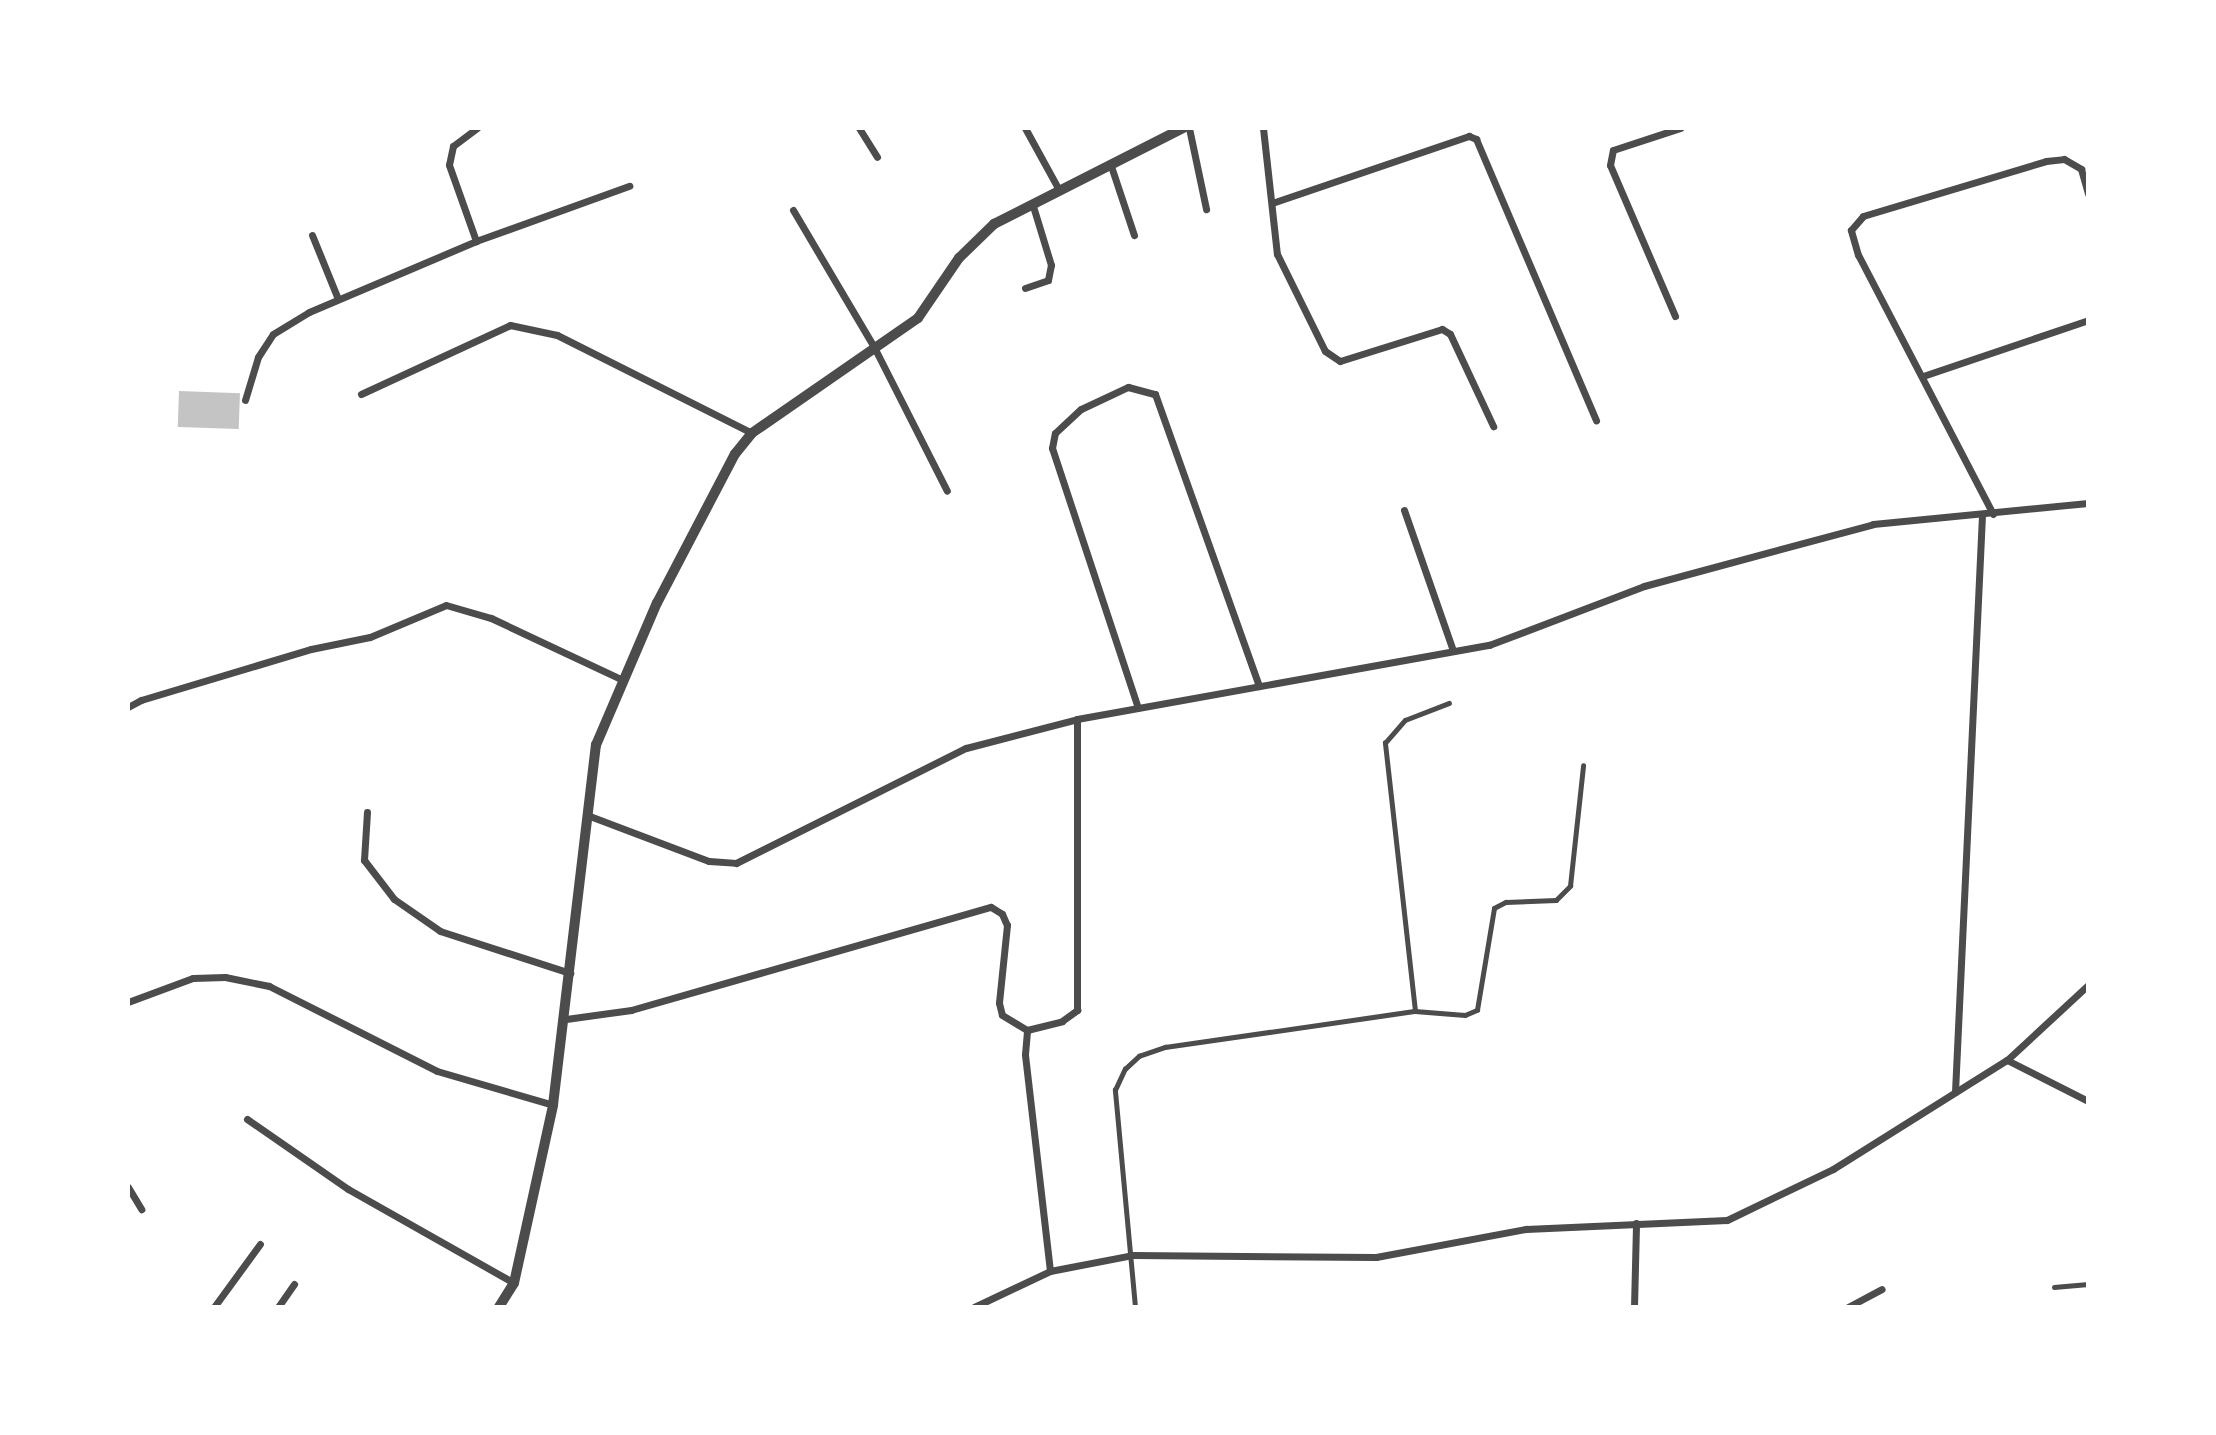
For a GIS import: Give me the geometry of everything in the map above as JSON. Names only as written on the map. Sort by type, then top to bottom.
[{"type":"street","points":[[476,241],[449,165],[453,146],[477,128]]},
{"type":"street","points":[[859,128],[877,157]]},
{"type":"street","points":[[1025,128],[1058,188]]},
{"type":"street","points":[[499,1307],[514,1283],[553,1105],[566,1019],[584,814],[596,745],[669,580],[735,454],[752,433],[918,318],[959,258],[994,224],[1058,188],[1183,128]]},
{"type":"street","points":[[1189,128],[1206,209]]},
{"type":"street","points":[[1262,128],[1277,254],[1332,359],[1442,329],[1450,334],[1493,426]]},
{"type":"street","points":[[1675,316],[1610,165],[1613,150],[1680,128]]},
{"type":"street","points":[[1272,203],[1469,136],[1476,139],[1596,419]]},
{"type":"street","points":[[1993,514],[1858,255],[1851,230],[1863,216],[2064,159],[2081,169],[2088,194]]},
{"type":"street","points":[[1110,163],[1134,235]]},
{"type":"street","points":[[245,400],[258,357],[273,334],[338,299],[476,241],[629,186]]},
{"type":"street","points":[[1025,288],[1048,280],[1051,265],[1032,203]]},
{"type":"street","points":[[793,211],[874,347],[947,491]]},
{"type":"street","points":[[312,235],[338,299]]},
{"type":"street","points":[[1923,376],[2088,320]]},
{"type":"street","points":[[361,394],[510,325],[556,335],[752,433]]},
{"type":"street","points":[[1138,708],[1052,448],[1055,433],[1081,409],[1128,387],[1155,394],[1259,686]]},
{"type":"street","points":[[584,814],[709,861],[736,863],[967,748],[1077,719],[1489,645],[1644,586],[1873,524],[2088,503]]},
{"type":"street","points":[[1404,510],[1453,651]]},
{"type":"street","points":[[1955,1093],[1982,515]]},
{"type":"street","points":[[128,707],[311,649],[370,637],[446,605],[491,618],[624,680]]},
{"type":"street","points":[[566,1019],[631,1010],[990,907],[1002,914],[1007,925],[999,1003],[1002,1015],[1027,1030],[1062,1021],[1077,1010],[1079,998],[1077,719]]},
{"type":"street","points":[[367,812],[364,860],[394,899],[448,935],[570,974]]},
{"type":"street","points":[[128,1002],[193,978],[225,977],[269,986],[437,1071],[553,1105]]},
{"type":"street","points":[[974,1307],[1050,1272],[1133,1255],[1376,1257],[1527,1229],[1727,1220],[1833,1169],[2007,1060],[2088,985]]},
{"type":"street","points":[[1027,1030],[1025,1054],[1050,1272]]},
{"type":"street","points":[[2007,1060],[2088,1101]]},
{"type":"street","points":[[247,1119],[348,1189],[514,1283]]},
{"type":"street","points":[[128,1187],[141,1209]]},
{"type":"street","points":[[1634,1307],[1636,1223]]},
{"type":"street","points":[[214,1307],[260,1244]]},
{"type":"street","points":[[278,1307],[294,1284]]},
{"type":"street","points":[[1848,1307],[1882,1289]]},
{"type":"lane","points":[[1415,1010],[1385,743],[1405,719],[1449,703]]},
{"type":"lane","points":[[1135,1307],[1133,1255],[1115,1090],[1125,1069],[1139,1056],[1165,1047],[1415,1010],[1465,1016],[1478,1010],[1494,908],[1506,901],[1556,900],[1564,895],[1570,886],[1583,765]]},
{"type":"lane","points":[[2054,1287],[2088,1284]]},
{"type":"building","points":[[179,391],[240,393],[239,429],[178,427]]}]
